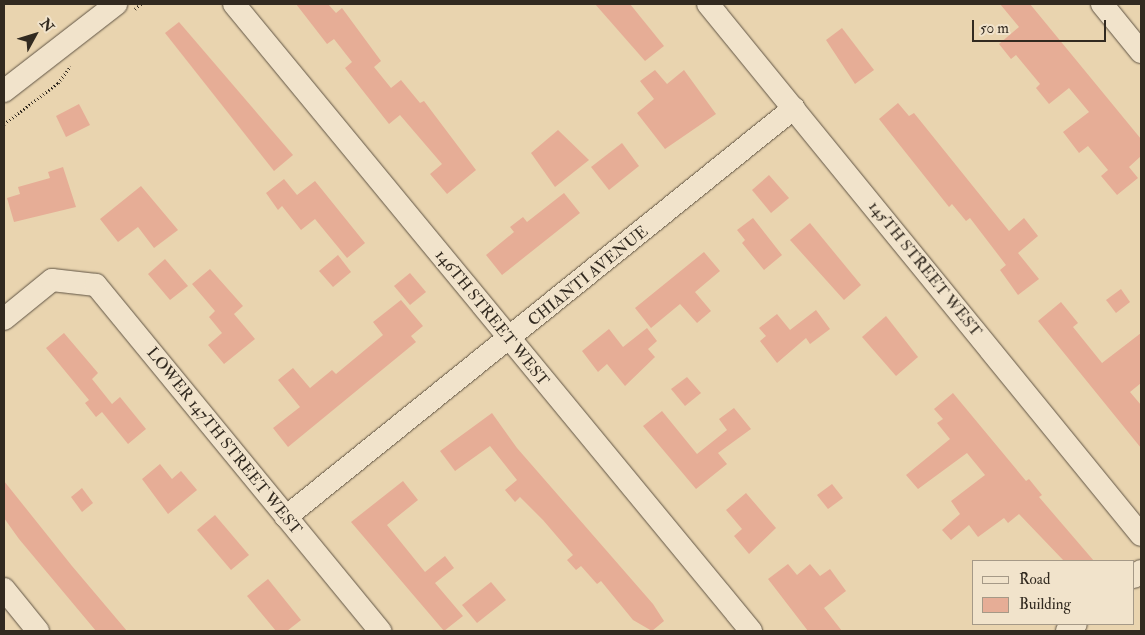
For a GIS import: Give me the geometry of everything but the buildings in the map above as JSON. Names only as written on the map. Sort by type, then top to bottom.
[{"type":"street","points":[[4,92],[116,4]]},
{"type":"street","name":"146TH STREET WEST","points":[[234,4],[751,631]]},
{"type":"street","name":"145TH STREET WEST","points":[[708,4],[1141,535]]},
{"type":"street","points":[[1102,4],[1141,52]]},
{"type":"street","name":"CHIANTI AVENUE","points":[[286,517],[510,339],[794,108]]},
{"type":"street","name":"LOWER 147TH STREET WEST","points":[[4,319],[52,280],[96,285],[380,631]]},
{"type":"street","points":[[4,589],[38,631]]}]
